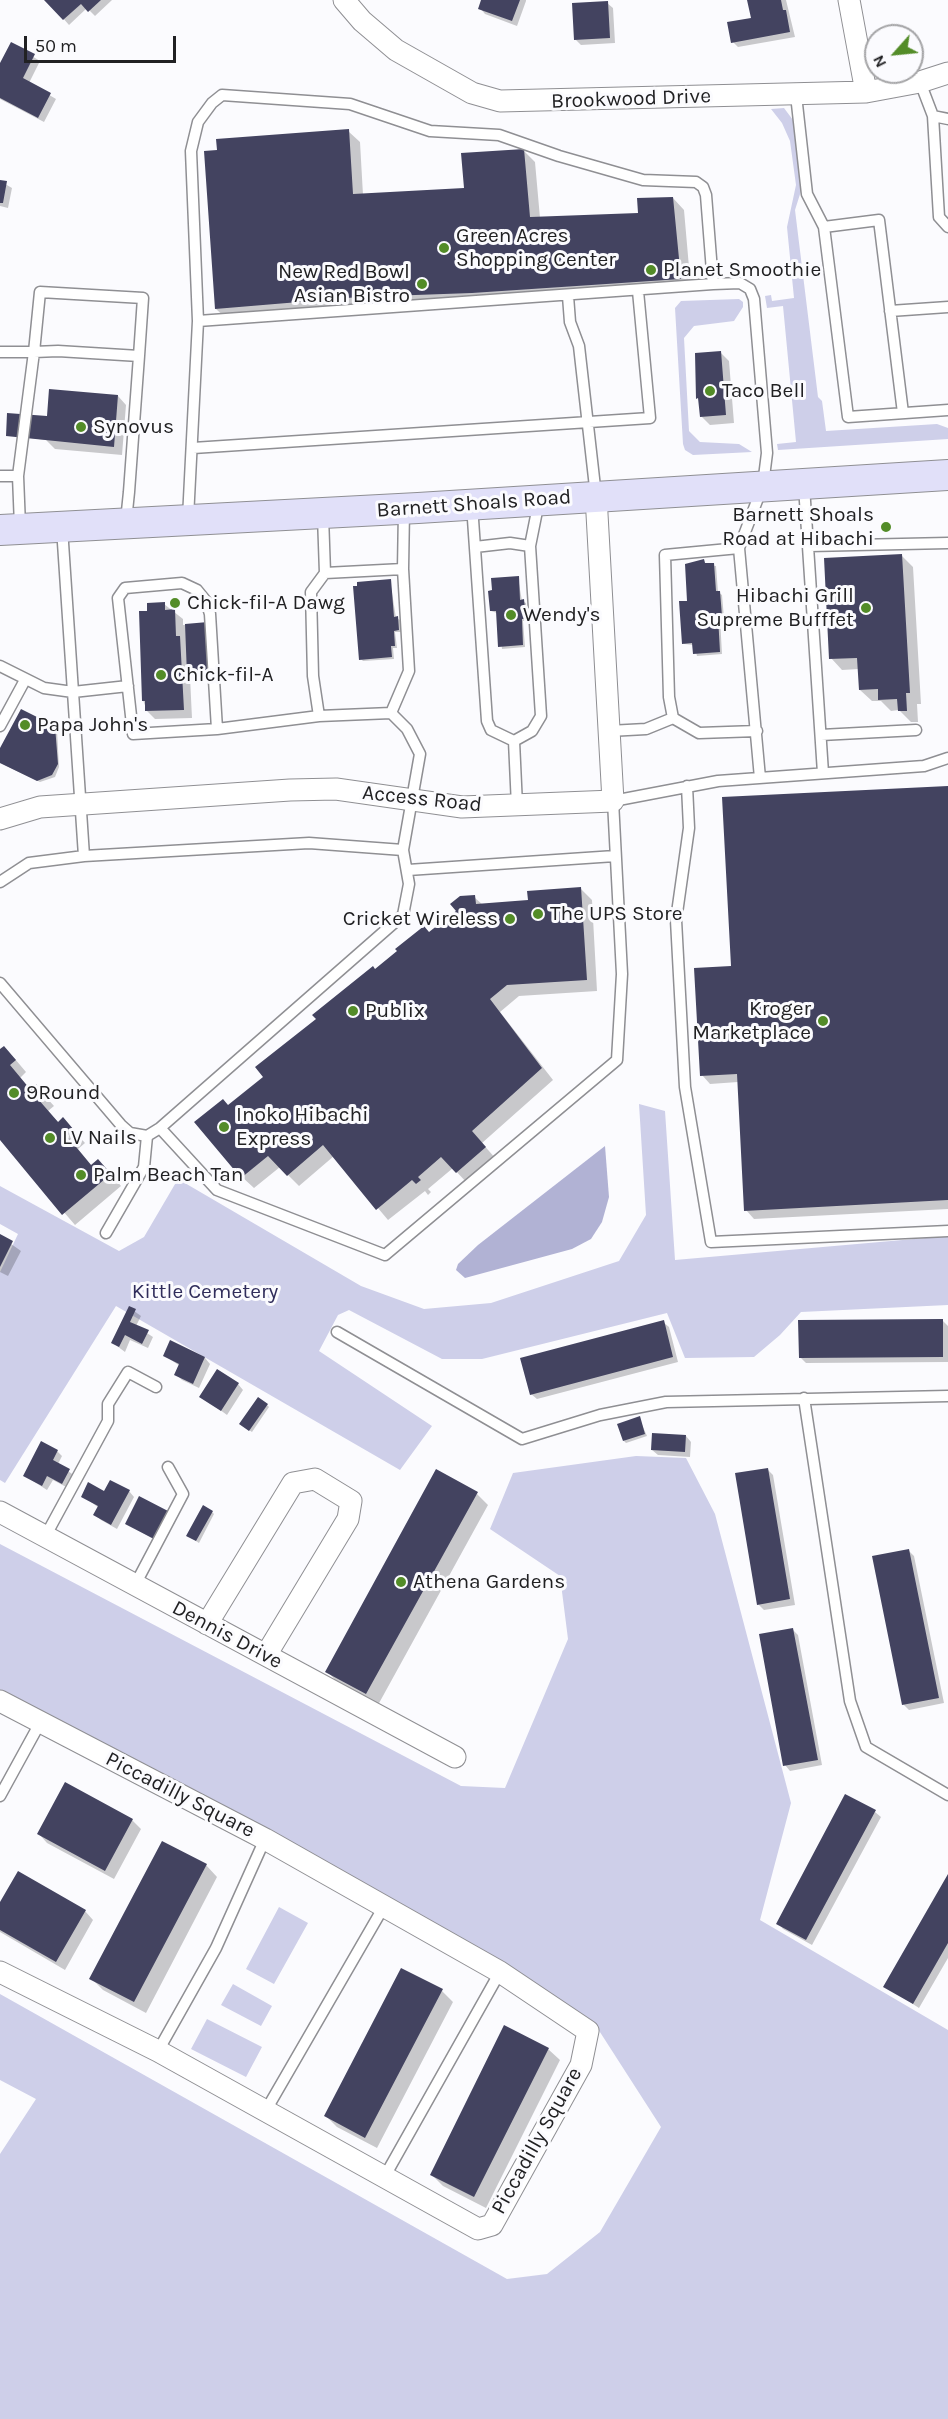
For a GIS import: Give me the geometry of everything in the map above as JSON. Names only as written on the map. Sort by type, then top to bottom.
[{"type":"main road","name":"Barnett Shoals Road","points":[[10,530],[404,509],[804,482],[948,475]]},
{"type":"street","name":"Brookwood Drive","points":[[344,0],[362,21],[396,50],[472,93],[500,101],[796,95],[866,92],[909,84]]},
{"type":"street","points":[[849,0],[866,92]]},
{"type":"street","name":"Brookwood Drive","points":[[924,81],[948,74]]},
{"type":"street","points":[[596,496],[613,801]]},
{"type":"street","name":"Access Road","points":[[0,819],[40,807],[336,789],[462,807],[613,801]]},
{"type":"street","points":[[207,1624],[293,1483],[315,1479],[351,1501],[348,1519],[266,1655]]},
{"type":"street","name":"Dennis Drive","points":[[0,1512],[455,1757]]},
{"type":"street","name":"Piccadilly Square","points":[[0,1701],[40,1724],[265,1839],[383,1908],[500,1972],[588,2031],[581,2065],[492,2225],[478,2229],[158,2051],[0,1972]]},
{"type":"lane","points":[[921,84],[933,116],[939,217],[948,227]]},
{"type":"lane","points":[[188,521],[198,321],[191,151],[198,122],[212,103],[222,95],[350,104],[430,131],[499,135],[559,156],[644,180],[696,182],[703,187],[706,195],[713,284]]},
{"type":"lane","points":[[796,95],[807,194],[825,227],[848,417],[948,410]]},
{"type":"lane","points":[[933,116],[948,119]]},
{"type":"lane","points":[[825,227],[879,220],[903,413]]},
{"type":"lane","points":[[198,321],[713,284],[740,284],[750,289],[754,299],[767,453],[763,485],[740,548],[760,778]]},
{"type":"lane","points":[[193,448],[650,418],[638,291]]},
{"type":"lane","points":[[10,530],[40,292],[143,298],[126,525]]},
{"type":"lane","points":[[568,296],[570,322],[579,346],[596,496]]},
{"type":"lane","points":[[890,311],[948,307]]},
{"type":"lane","points":[[0,352],[58,351],[139,356]]},
{"type":"lane","points":[[0,476],[18,476]]},
{"type":"lane","points":[[804,482],[823,773]]},
{"type":"lane","points":[[514,741],[531,731],[541,716],[530,546],[539,500]]},
{"type":"lane","points":[[472,504],[487,721],[491,730],[514,741]]},
{"type":"lane","points":[[390,713],[409,671],[403,568],[404,509]]},
{"type":"lane","points":[[319,716],[313,676],[311,592],[325,573],[323,513]]},
{"type":"lane","points":[[62,528],[84,856]]},
{"type":"lane","points":[[475,547],[510,543],[530,546]]},
{"type":"lane","points":[[809,546],[948,543]]},
{"type":"lane","points":[[740,548],[665,555],[669,697],[673,718],[699,733],[757,730]]},
{"type":"lane","points":[[325,573],[403,568]]},
{"type":"lane","points":[[0,983],[121,1125],[130,1133],[147,1136],[160,1128],[403,915],[409,891],[408,870],[403,850],[420,754],[407,729],[390,713],[319,716],[217,729],[133,734],[118,598],[125,588],[138,585],[182,583],[190,585],[206,601],[210,614],[217,729]]},
{"type":"lane","points":[[0,666],[44,688],[73,692],[128,686]]},
{"type":"lane","points":[[0,726],[25,680]]},
{"type":"lane","points":[[609,731],[646,729],[673,718]]},
{"type":"lane","points":[[821,735],[916,730]]},
{"type":"lane","points":[[514,741],[517,806]]},
{"type":"lane","points":[[160,1128],[217,1190],[385,1255],[617,1060],[622,974],[613,801],[687,786],[760,778],[924,766],[948,758]]},
{"type":"lane","points":[[687,786],[689,828],[676,920],[685,1087],[711,1242],[948,1231]]},
{"type":"lane","points":[[0,882],[29,863],[84,856],[309,843],[403,850]]},
{"type":"lane","points":[[408,870],[615,855]]},
{"type":"lane","points":[[106,1233],[144,1167],[147,1136]]},
{"type":"lane","points":[[337,1332],[522,1439],[600,1415],[655,1403],[948,1396]]},
{"type":"lane","points":[[45,1537],[108,1421],[108,1404],[128,1372],[156,1387]]},
{"type":"lane","points":[[804,1398],[850,1701],[866,1747],[948,1795]]},
{"type":"lane","points":[[135,1585],[183,1494],[168,1467]]},
{"type":"lane","points":[[0,1796],[40,1724]]},
{"type":"lane","points":[[158,2051],[216,1948],[265,1839]]},
{"type":"lane","points":[[265,2112],[383,1908]]},
{"type":"lane","points":[[385,2176],[500,1972]]},
{"type":"green space","points":[[784,108],[793,120],[801,191],[795,210],[818,397],[822,401],[826,431],[937,424],[948,428],[948,439],[778,450],[777,444],[796,442],[783,306],[767,308],[765,296],[771,295],[772,301],[794,298],[787,227],[796,185],[790,141],[782,123],[771,109]]},
{"type":"green space","points":[[739,299],[743,302],[743,307],[734,321],[694,326],[684,338],[689,431],[700,442],[739,444],[752,452],[693,455],[685,450],[683,444],[675,308],[681,301]]},
{"type":"green space","name":"Kittle Cemetery","points":[[639,1104],[665,1111],[675,1260],[948,1236],[948,1305],[801,1312],[780,1335],[754,1357],[685,1358],[667,1313],[482,1359],[442,1359],[349,1310],[338,1315],[319,1351],[432,1426],[400,1470],[116,1306],[5,1483],[0,1480],[0,1272],[18,1234],[0,1224],[0,1186],[119,1251],[144,1237],[178,1179],[361,1286],[424,1309],[491,1303],[619,1261],[646,1215]]},
{"type":"green space","points":[[636,1456],[686,1458],[715,1514],[791,1803],[760,1920],[948,2030],[948,2419],[0,2419],[0,2154],[36,2099],[0,2080],[0,1994],[507,2279],[547,2274],[600,2232],[661,2127],[598,2029],[0,1695],[0,1544],[461,1786],[505,1788],[568,1639],[560,1576],[490,1529],[513,1473]]},
{"type":"green space","points":[[279,1907],[308,1923],[274,1984],[246,1969]]},
{"type":"green space","points":[[233,1984],[272,2006],[261,2026],[221,2005]]},
{"type":"green space","points":[[207,2019],[262,2047],[246,2077],[191,2049]]},
{"type":"shaded area","points":[[605,1146],[609,1197],[602,1222],[591,1239],[572,1249],[465,1278],[456,1270],[458,1264],[478,1245]]},
{"type":"building","points":[[44,0],[101,0],[88,12],[81,4],[63,20]]},
{"type":"building","points":[[481,0],[520,0],[512,21],[478,9]]},
{"type":"building","points":[[747,0],[781,0],[783,10],[786,10],[790,32],[731,43],[727,22],[751,18]]},
{"type":"building","points":[[608,1],[610,38],[574,40],[572,3]]},
{"type":"building","points":[[11,42],[35,54],[23,78],[51,93],[38,118],[0,98],[0,63]]},
{"type":"building","name":"Green Acres Shopping Center","points":[[349,129],[353,194],[464,188],[461,153],[524,149],[530,217],[638,213],[637,198],[673,197],[681,279],[472,293],[359,297],[215,309],[204,151],[217,150],[216,139]]},
{"type":"building","points":[[0,180],[7,181],[3,203],[0,203]]},
{"type":"building","name":"Taco Bell","points":[[721,351],[726,415],[700,417],[698,398],[696,399],[695,353]]},
{"type":"building","name":"Synovus","points":[[49,389],[118,395],[114,447],[6,436],[7,413],[47,416]]},
{"type":"building","name":"Hibachi Grill Supreme Bufffet","points":[[902,554],[910,693],[906,693],[907,711],[898,711],[897,699],[878,700],[878,689],[859,690],[857,658],[829,659],[824,558]]},
{"type":"building","points":[[704,559],[705,563],[714,563],[716,591],[720,591],[722,616],[718,616],[720,652],[693,654],[692,643],[682,644],[679,601],[687,601],[685,564]]},
{"type":"building","name":"Wendy's","points":[[519,576],[520,600],[524,599],[526,619],[522,619],[523,645],[498,647],[496,611],[490,611],[488,591],[492,590],[491,578]]},
{"type":"building","points":[[391,579],[394,617],[398,616],[399,630],[394,631],[395,646],[391,646],[392,657],[359,660],[353,586],[357,586],[357,582]]},
{"type":"building","name":"Chick-fil-A","points":[[165,602],[165,610],[175,609],[176,636],[180,636],[184,710],[145,711],[145,701],[142,701],[139,611],[147,611],[147,603]]},
{"type":"building","points":[[208,622],[211,673],[187,675],[185,624]]},
{"type":"building","points":[[21,709],[55,726],[58,764],[52,775],[37,781],[0,763],[0,748]]},
{"type":"building","name":"Kroger Marketplace","points":[[948,786],[948,1200],[744,1211],[737,1074],[700,1076],[694,968],[731,966],[722,797]]},
{"type":"building","points":[[581,887],[587,980],[507,985],[490,999],[542,1068],[472,1131],[486,1147],[456,1173],[441,1157],[418,1177],[421,1180],[416,1184],[412,1180],[376,1210],[323,1145],[287,1176],[268,1156],[241,1178],[194,1122],[223,1099],[228,1105],[263,1077],[255,1067],[316,1019],[312,1015],[373,966],[375,969],[397,951],[395,949],[424,926],[429,932],[456,911],[450,904],[460,896],[475,895],[476,904],[528,900],[527,891]]},
{"type":"building","points":[[4,1046],[16,1060],[10,1065],[30,1089],[36,1084],[44,1094],[38,1099],[58,1122],[63,1117],[74,1130],[67,1136],[91,1165],[98,1159],[111,1174],[62,1215],[0,1140],[0,1049]]},
{"type":"building","points":[[0,1234],[13,1241],[0,1267]]},
{"type":"building","points":[[129,1306],[136,1309],[130,1322],[149,1330],[142,1344],[125,1335],[119,1347],[111,1343]]},
{"type":"building","points":[[943,1319],[943,1357],[799,1358],[798,1320]]},
{"type":"building","points":[[664,1320],[673,1357],[530,1395],[520,1358]]},
{"type":"building","points":[[170,1340],[205,1357],[193,1384],[174,1375],[179,1364],[163,1356]]},
{"type":"building","points":[[217,1369],[239,1383],[221,1411],[199,1397]]},
{"type":"building","points":[[258,1397],[268,1404],[249,1431],[239,1424]]},
{"type":"building","points":[[640,1416],[645,1434],[623,1441],[617,1424]]},
{"type":"building","points":[[652,1433],[686,1435],[685,1452],[651,1450]]},
{"type":"building","points":[[41,1441],[58,1450],[53,1460],[70,1469],[62,1484],[47,1476],[42,1486],[23,1476]]},
{"type":"building","points":[[768,1468],[790,1599],[757,1605],[735,1473]]},
{"type":"building","name":"Athena Gardens","points":[[436,1469],[478,1492],[366,1694],[325,1672]]},
{"type":"building","points":[[110,1480],[130,1490],[111,1525],[93,1515],[98,1506],[81,1497],[88,1482],[104,1491]]},
{"type":"building","points":[[139,1496],[168,1511],[154,1539],[125,1524]]},
{"type":"building","points":[[203,1505],[213,1511],[196,1541],[186,1536]]},
{"type":"building","points":[[909,1549],[939,1698],[902,1705],[872,1556]]},
{"type":"building","points":[[793,1628],[818,1760],[783,1766],[759,1634]]},
{"type":"building","points":[[65,1782],[133,1819],[105,1871],[37,1834]]},
{"type":"building","points":[[845,1794],[876,1810],[806,1940],[776,1924]]},
{"type":"building","points":[[162,1841],[207,1864],[134,2002],[89,1979]]},
{"type":"building","points":[[18,1871],[86,1910],[56,1962],[0,1930],[0,1902]]},
{"type":"building","points":[[948,1874],[948,1943],[913,2004],[883,1987]]},
{"type":"building","points":[[401,1968],[443,1989],[365,2138],[324,2116]]},
{"type":"building","points":[[504,2025],[549,2048],[474,2197],[430,2175]]},
{"type":"place","name":"Green Acres Shopping Center","points":[[444,248]]},
{"type":"place","name":"Planet Smoothie","points":[[651,270]]},
{"type":"place","name":"New Red Bowl Asian Bistro","points":[[422,284]]},
{"type":"place","name":"Taco Bell","points":[[710,391]]},
{"type":"place","name":"Synovus","points":[[81,427]]},
{"type":"place","name":"Barnett Shoals Road at Hibachi","points":[[886,527]]},
{"type":"place","name":"Chick-fil-A Dawg","points":[[175,603]]},
{"type":"place","name":"Hibachi Grill Supreme Bufffet","points":[[866,608]]},
{"type":"place","name":"Wendy's","points":[[511,615]]},
{"type":"place","name":"Chick-fil-A","points":[[161,675]]},
{"type":"place","name":"Papa John's","points":[[25,725]]},
{"type":"place","name":"The UPS Store","points":[[538,914]]},
{"type":"place","name":"Cricket Wireless","points":[[510,919]]},
{"type":"place","name":"Publix","points":[[353,1011]]},
{"type":"place","name":"Kroger Marketplace","points":[[823,1021]]},
{"type":"place","name":"9Round","points":[[14,1093]]},
{"type":"place","name":"Inoko Hibachi Express","points":[[224,1127]]},
{"type":"place","name":"LV Nails","points":[[50,1138]]},
{"type":"place","name":"Palm Beach Tan","points":[[81,1175]]},
{"type":"place","name":"Athena Gardens","points":[[401,1582]]}]
